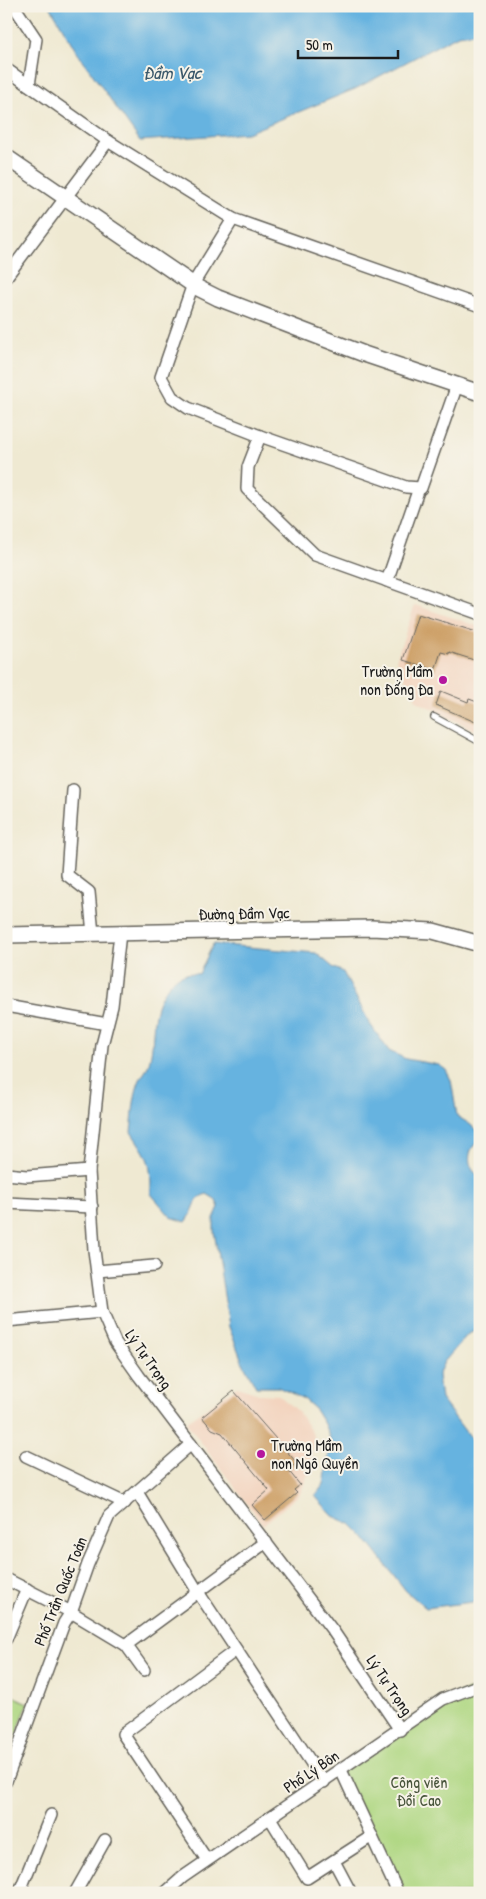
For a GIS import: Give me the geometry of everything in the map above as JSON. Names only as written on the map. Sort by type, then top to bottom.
[{"type":"street","points":[[14,6],[36,38],[29,85]]},
{"type":"street","points":[[6,69],[108,141],[232,219],[480,306]]},
{"type":"street","points":[[6,277],[108,141]]},
{"type":"street","points":[[6,157],[193,284],[227,302],[364,354],[480,393]]},
{"type":"street","points":[[232,219],[193,284],[162,377],[172,397],[188,408],[260,436],[406,487],[419,488]]},
{"type":"street","points":[[387,581],[419,488],[421,488],[427,474],[457,385]]},
{"type":"street","points":[[260,436],[248,467],[248,489],[315,555],[480,614]]},
{"type":"street","points":[[72,790],[67,875],[89,892],[92,934]]},
{"type":"street","name":"Đường Đầm Vạc","points":[[6,935],[371,928],[433,931],[480,944]]},
{"type":"street","name":"Lý Tự Trọng","points":[[120,933],[112,1006],[102,1045],[90,1171],[97,1271],[102,1312],[115,1342],[333,1631],[400,1730]]},
{"type":"street","points":[[6,1006],[107,1024]]},
{"type":"street","points":[[6,1174],[27,1176],[90,1171]]},
{"type":"street","points":[[6,1203],[92,1207]]},
{"type":"street","points":[[97,1271],[154,1266]]},
{"type":"street","points":[[6,1321],[102,1312]]},
{"type":"street","name":"Phố Trần Quốc Toản","points":[[6,1781],[64,1623],[71,1612],[88,1564],[109,1516],[191,1444]]},
{"type":"street","points":[[26,1456],[125,1503]]},
{"type":"street","points":[[137,1492],[198,1592],[324,1782]]},
{"type":"street","points":[[126,1644],[266,1542]]},
{"type":"street","points":[[6,1579],[71,1612],[126,1644],[144,1670]]},
{"type":"street","points":[[6,1639],[27,1589]]},
{"type":"street","points":[[207,1860],[123,1734],[236,1650]]},
{"type":"street","name":"Phố Lý Bôn","points":[[165,1893],[182,1877],[324,1782],[443,1699],[480,1685]]},
{"type":"street","points":[[341,1770],[398,1893]]},
{"type":"street","points":[[19,1893],[52,1815]]},
{"type":"street","points":[[270,1818],[307,1878],[372,1836]]},
{"type":"street","points":[[75,1893],[105,1840]]},
{"type":"street","points":[[334,1861],[351,1893]]},
{"type":"lane","points":[[434,717],[480,742]]},
{"type":"shaded area","name":"Trường Mầm non Đống Đa","points":[[415,605],[480,627],[480,733],[417,701],[396,660]]},
{"type":"shaded area","name":"Trường Mầm non Ngô Quyền","points":[[237,1387],[259,1394],[279,1395],[299,1413],[314,1436],[309,1472],[300,1494],[263,1525],[186,1422]]},
{"type":"green space","name":"Công viên Đồi Cao","points":[[480,1686],[480,1893],[399,1893],[341,1770],[443,1699]]},
{"type":"green space","points":[[6,1693],[28,1703],[6,1762]]},
{"type":"water","name":"Đầm Vạc","points":[[50,6],[480,6],[480,32],[458,35],[355,89],[247,133],[140,141],[76,51]]},
{"type":"water","points":[[213,944],[316,953],[334,968],[343,972],[370,1024],[389,1051],[406,1059],[439,1065],[446,1070],[451,1080],[457,1116],[472,1126],[479,1136],[480,1141],[475,1144],[470,1153],[470,1164],[475,1173],[480,1176],[480,1329],[468,1334],[444,1362],[438,1375],[441,1399],[480,1451],[480,1601],[426,1608],[406,1591],[364,1537],[351,1524],[333,1516],[315,1496],[324,1484],[331,1441],[324,1424],[314,1408],[304,1399],[278,1387],[256,1387],[242,1361],[229,1327],[214,1231],[214,1218],[219,1207],[215,1199],[207,1194],[199,1198],[186,1222],[171,1217],[151,1194],[148,1160],[131,1132],[137,1088],[151,1055],[157,1005],[169,985],[176,978],[190,973],[199,974]]},
{"type":"building","points":[[418,614],[480,633],[480,662],[449,652],[449,654],[441,652],[435,670],[403,660]]},
{"type":"building","points":[[441,691],[468,702],[469,699],[480,703],[480,724],[436,705]]},
{"type":"building","points":[[234,1391],[297,1463],[288,1470],[300,1485],[294,1490],[297,1493],[265,1520],[252,1505],[269,1490],[222,1433],[212,1429],[202,1417]]},
{"type":"place","name":"Trường Mầm non Đống Đa","points":[[443,680]]},
{"type":"place","name":"Trường Mầm non Ngô Quyền","points":[[261,1454]]}]
